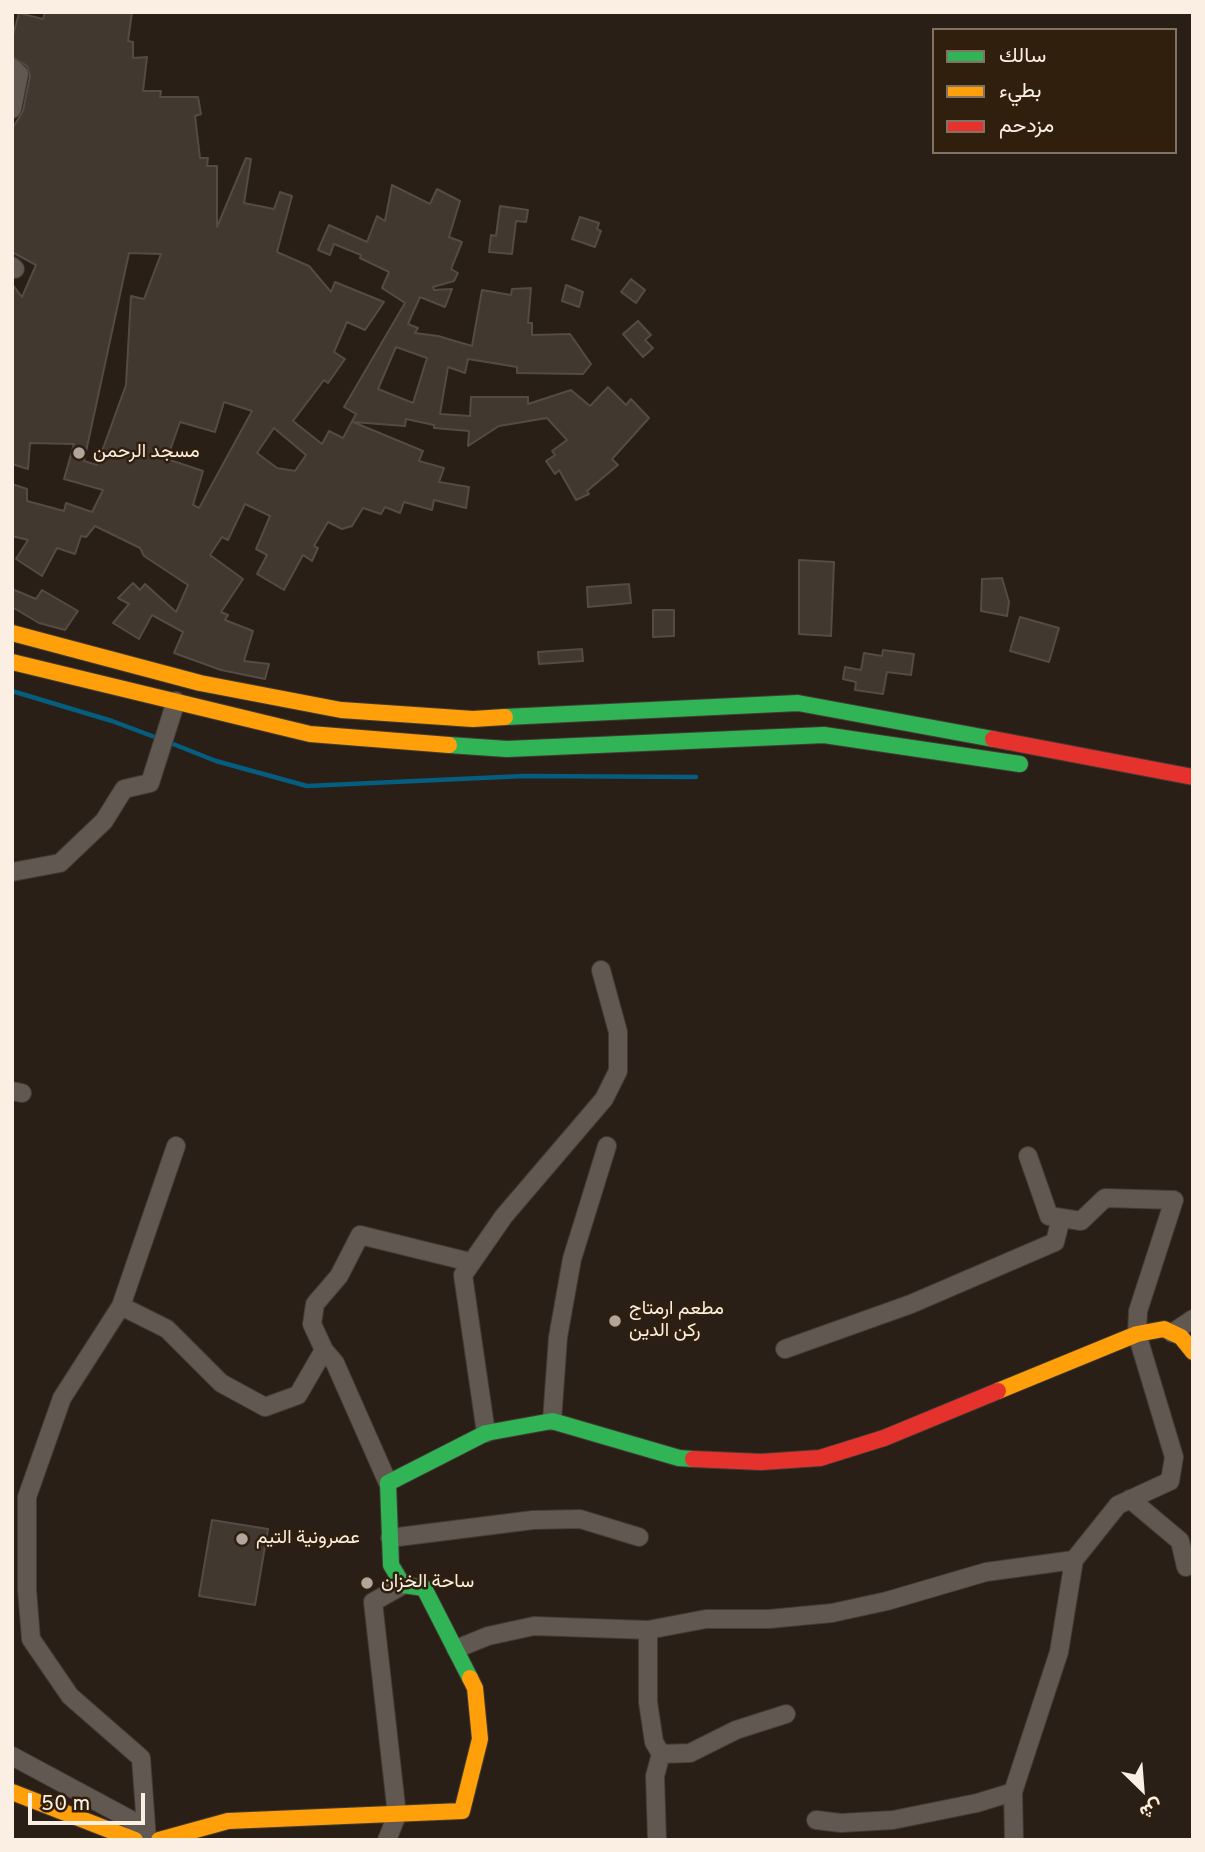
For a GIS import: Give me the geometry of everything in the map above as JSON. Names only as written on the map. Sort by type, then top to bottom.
[{"type":"main road","points":[[12,633],[200,683],[341,710],[473,719],[798,703],[1193,777]]},
{"type":"main road","points":[[12,662],[310,734],[507,749],[660,740],[824,735],[1033,766]]},
{"type":"main road","points":[[12,1792],[119,1836],[199,1835],[228,1821],[462,1811],[480,1739],[475,1688],[424,1588],[403,1585],[391,1565],[388,1483],[486,1433],[552,1421],[679,1458],[761,1462],[820,1458],[918,1425],[1136,1334],[1164,1329],[1181,1337],[1193,1352]]},
{"type":"street","points":[[12,67],[19,74],[12,109]]},
{"type":"street","points":[[12,872],[60,863],[104,821],[124,789],[150,782],[176,701]]},
{"type":"street","points":[[486,1433],[463,1275],[513,1205],[604,1099],[618,1071],[618,1032],[601,970]]},
{"type":"street","points":[[147,1837],[141,1758],[70,1696],[31,1639],[27,1590],[27,1497],[62,1398],[121,1306],[176,1146]]},
{"type":"street","points":[[552,1421],[558,1337],[572,1259],[607,1146]]},
{"type":"street","points":[[1014,1840],[1013,1792],[1059,1652],[1074,1560],[1118,1505],[1170,1482],[1174,1457],[1136,1334],[1138,1311],[1174,1200],[1105,1198],[1081,1221],[1049,1216],[1028,1156]]},
{"type":"street","points":[[785,1349],[911,1304],[1055,1242],[1061,1218]]},
{"type":"street","points":[[388,1483],[335,1363],[324,1350],[312,1324],[315,1304],[339,1276],[360,1235],[470,1262]]},
{"type":"street","points":[[121,1306],[167,1329],[221,1384],[265,1407],[298,1395],[324,1350]]},
{"type":"street","points":[[1172,1333],[1193,1319]]},
{"type":"street","points":[[1130,1499],[1180,1541],[1186,1567]]},
{"type":"street","points":[[390,1538],[533,1520],[580,1519],[639,1537]]},
{"type":"street","points":[[456,1649],[488,1636],[534,1626],[648,1630],[705,1619],[769,1619],[832,1613],[887,1601],[986,1572],[1074,1560]]},
{"type":"street","points":[[387,1840],[397,1815],[373,1602],[403,1585]]},
{"type":"street","points":[[648,1630],[648,1702],[654,1742],[661,1754],[655,1776],[657,1840]]},
{"type":"street","points":[[661,1754],[690,1753],[736,1730],[786,1714]]},
{"type":"street","points":[[12,1756],[147,1837]]},
{"type":"street","points":[[816,1820],[841,1823],[893,1820],[977,1803],[1013,1792]]},
{"type":"building","points":[[45,12],[132,12],[128,41],[133,42],[133,58],[147,57],[143,91],[161,91],[160,97],[198,97],[201,114],[195,116],[200,158],[208,158],[207,166],[217,166],[217,227],[246,158],[251,159],[244,203],[274,209],[280,192],[292,196],[277,252],[309,266],[331,292],[335,282],[384,302],[365,330],[347,322],[334,352],[345,359],[328,383],[324,380],[293,421],[322,444],[329,431],[343,438],[356,414],[344,407],[405,303],[382,288],[389,272],[360,258],[361,255],[334,244],[330,255],[318,250],[329,225],[367,242],[377,216],[385,221],[392,185],[430,204],[437,189],[460,201],[449,237],[462,242],[451,269],[458,273],[454,281],[433,287],[434,290],[452,289],[445,307],[420,297],[408,324],[418,328],[415,333],[438,336],[472,346],[482,290],[511,295],[512,289],[531,288],[528,323],[532,323],[532,335],[570,334],[591,364],[583,374],[517,373],[517,367],[468,359],[465,373],[448,367],[440,414],[470,416],[471,397],[528,397],[528,404],[571,390],[590,406],[608,387],[626,405],[631,399],[649,418],[612,459],[618,465],[587,491],[589,494],[576,500],[559,470],[555,474],[546,461],[555,455],[552,451],[567,440],[547,418],[499,426],[468,446],[469,431],[434,428],[434,425],[406,419],[405,426],[353,422],[423,451],[419,461],[444,468],[439,482],[469,487],[466,508],[434,500],[432,510],[404,502],[400,513],[385,507],[381,514],[363,508],[352,526],[342,529],[328,522],[314,546],[318,548],[312,561],[303,555],[284,590],[257,574],[267,555],[256,549],[270,516],[245,504],[228,540],[222,537],[210,555],[243,579],[221,612],[228,615],[225,620],[253,631],[244,661],[269,664],[265,679],[221,670],[174,653],[183,632],[152,615],[139,639],[113,623],[129,604],[118,598],[133,583],[140,590],[145,584],[176,612],[188,585],[144,556],[140,548],[95,526],[86,537],[81,536],[75,554],[57,548],[42,576],[16,559],[28,540],[12,536],[12,484],[27,489],[27,501],[64,511],[66,503],[92,512],[103,490],[64,479],[74,444],[30,443],[28,469],[12,464],[12,284],[22,297],[36,265],[12,252],[12,129],[23,111],[30,76],[27,66],[12,56],[12,39],[19,13],[43,19]],"holes":[[[129,253],[161,254],[144,299],[131,296],[126,385],[97,465],[84,461]],[[396,347],[427,358],[413,403],[378,389]],[[224,402],[252,411],[199,508],[193,505],[203,471],[167,459],[180,422],[215,432]],[[274,428],[306,455],[295,471],[277,468],[257,453]]]},
{"type":"building","points":[[500,206],[528,210],[526,222],[516,221],[512,254],[489,252],[491,235],[496,236]]},
{"type":"building","points":[[580,217],[599,223],[597,229],[601,231],[595,247],[572,239]]},
{"type":"building","points":[[631,279],[645,290],[636,303],[621,292]]},
{"type":"building","points":[[566,285],[583,292],[579,307],[562,301]]},
{"type":"building","points":[[638,321],[651,335],[645,340],[653,348],[643,357],[623,334]]},
{"type":"building","points":[[799,560],[834,562],[831,636],[799,634]]},
{"type":"building","points":[[1002,578],[1009,602],[1007,616],[981,611],[982,579]]},
{"type":"building","points":[[629,584],[631,603],[588,607],[587,587]]},
{"type":"building","points":[[12,589],[36,599],[42,590],[78,611],[65,630],[39,623],[12,607]]},
{"type":"building","points":[[653,610],[674,610],[674,636],[653,637]]},
{"type":"building","points":[[1020,617],[1059,628],[1049,662],[1010,651]]},
{"type":"building","points":[[582,649],[583,661],[539,664],[538,652]]},
{"type":"building","points":[[883,650],[914,654],[911,675],[887,672],[883,694],[855,690],[856,682],[843,679],[845,667],[861,670],[864,653],[882,656]]},
{"type":"building","points":[[212,1520],[268,1529],[255,1605],[199,1596]]},
{"type":"waterway","points":[[12,691],[112,721],[160,739]]},
{"type":"waterway","points":[[168,742],[216,761],[307,786],[524,776],[696,777]]},
{"type":"traffic: fast","points":[[505,717],[798,703],[993,739]]},
{"type":"traffic: fast","points":[[449,745],[507,749],[824,735],[1020,764]]},
{"type":"traffic: fast","points":[[470,1678],[424,1588],[403,1585],[391,1565],[388,1483],[486,1433],[552,1421],[679,1458],[693,1459]]},
{"type":"traffic: slow","points":[[12,633],[200,683],[341,710],[473,719],[505,717]]},
{"type":"traffic: slow","points":[[12,662],[310,734],[449,745]]},
{"type":"traffic: slow","points":[[998,1391],[1137,1334],[1164,1329],[1181,1337],[1193,1352]]},
{"type":"traffic: slow","points":[[159,1840],[228,1821],[462,1811],[480,1739],[475,1688],[470,1678]]},
{"type":"traffic: slow","points":[[12,1792],[135,1840]]},
{"type":"traffic: jam","points":[[993,739],[1193,777]]},
{"type":"traffic: jam","points":[[693,1459],[761,1462],[820,1458],[884,1438],[998,1391]]},
{"type":"place","name":"مسجد الرحمن","points":[[79,453]]},
{"type":"place","name":"مطعم ارمتاج ركن الدين","points":[[615,1321]]},
{"type":"place","name":"عصرونية التيم","points":[[242,1539]]},
{"type":"place","name":"ساحة الخزان","points":[[367,1583]]}]
